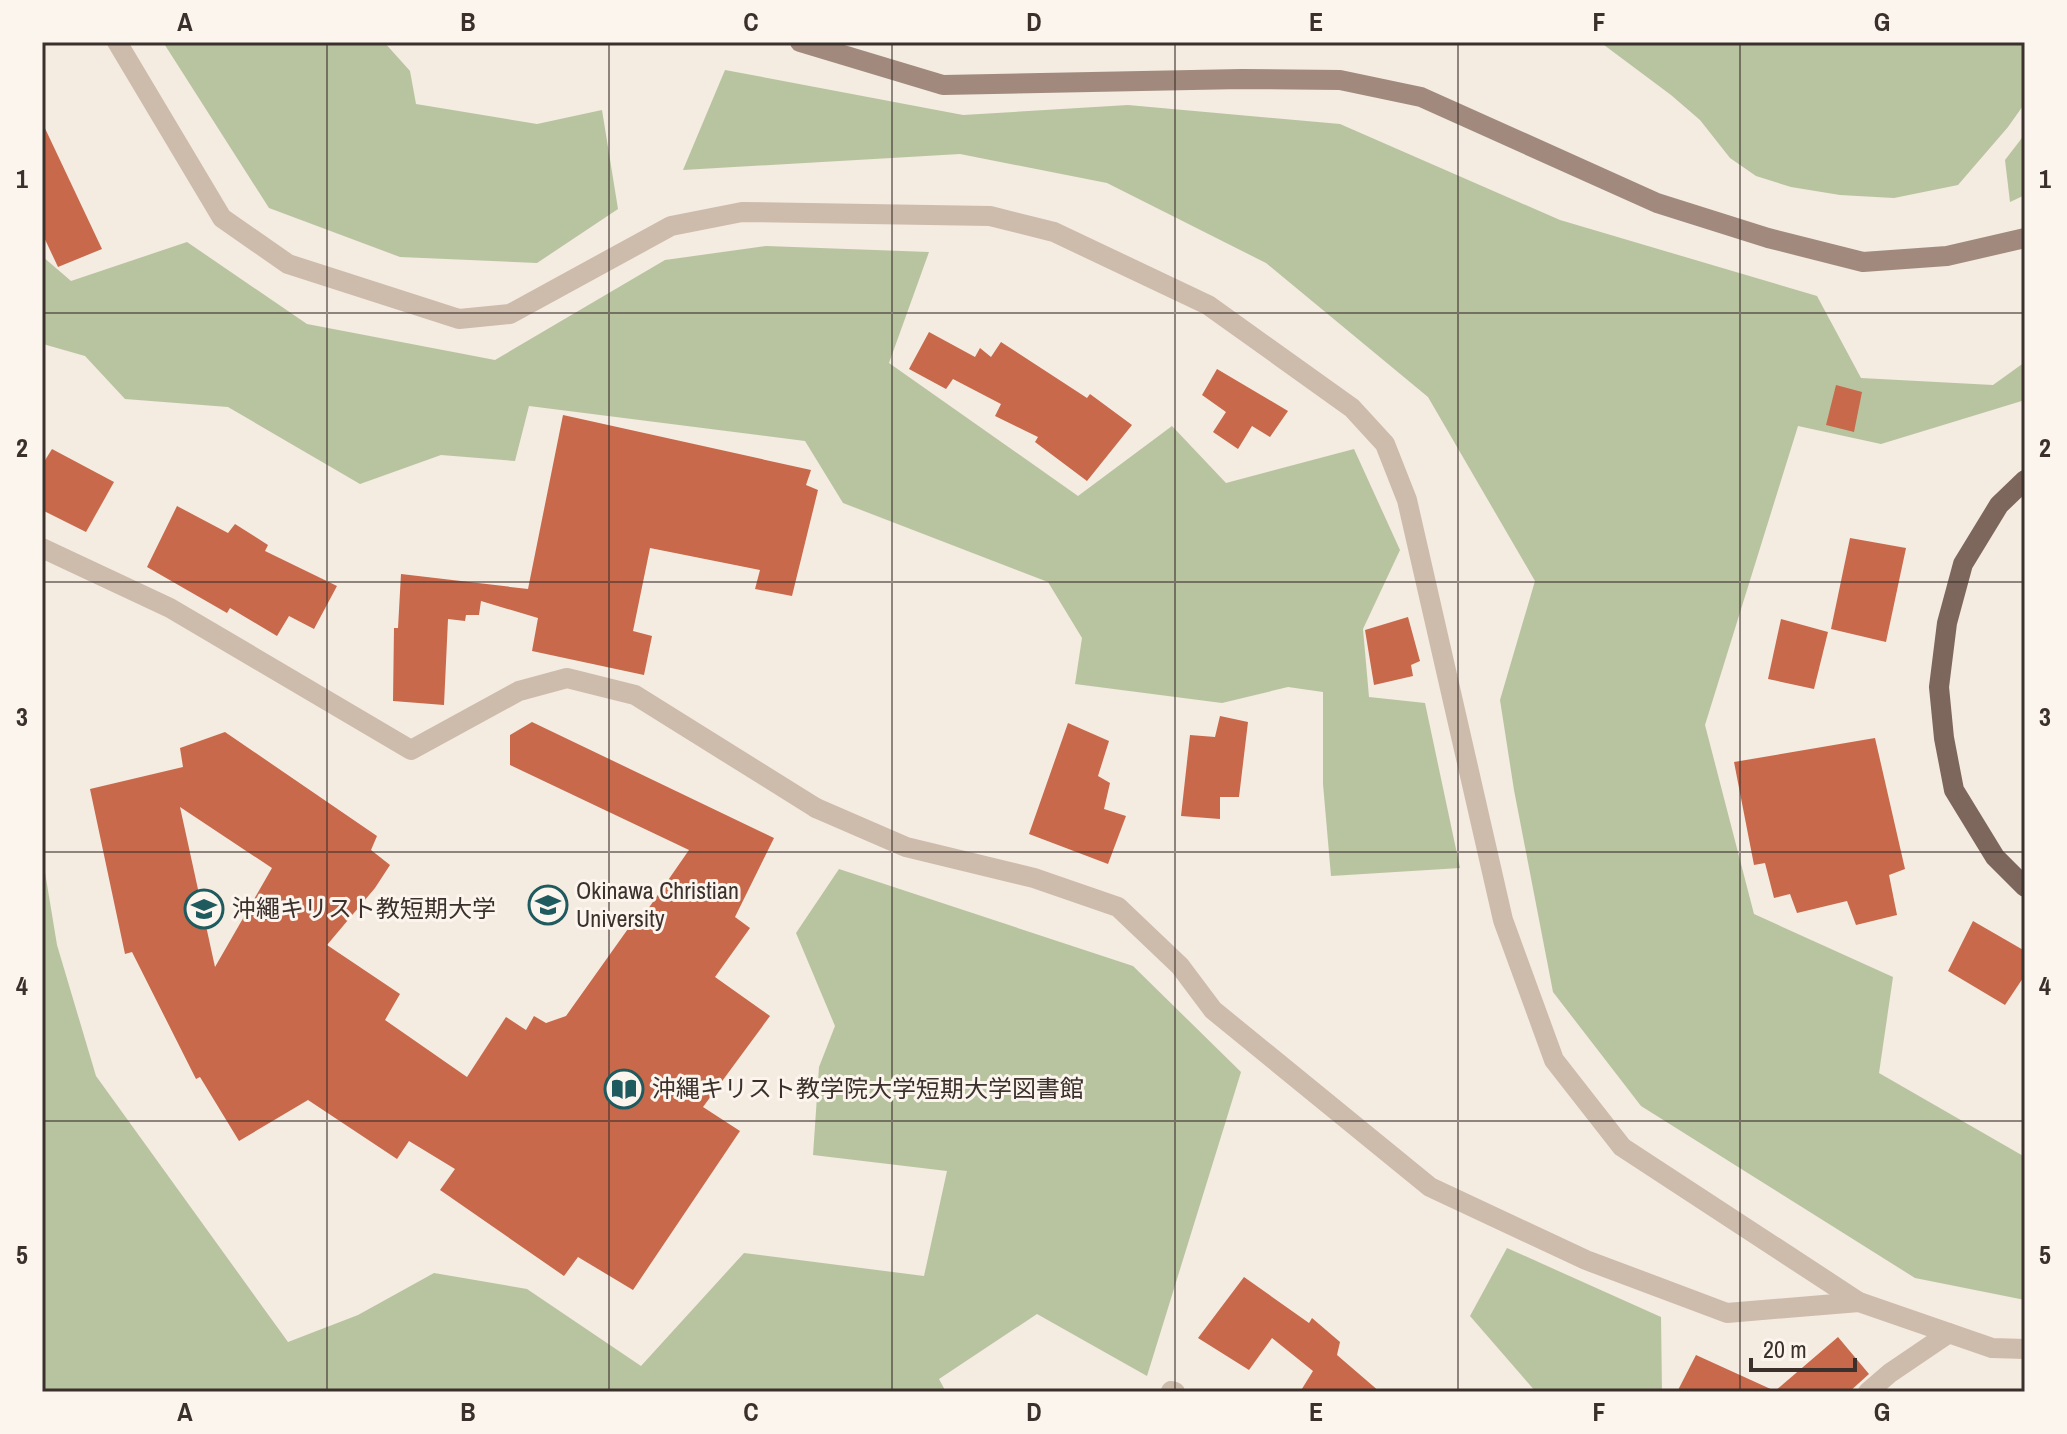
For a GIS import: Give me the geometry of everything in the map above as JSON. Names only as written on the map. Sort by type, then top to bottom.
[{"type":"main road","points":[[2025,480],[1999,505],[1963,564],[1947,623],[1939,687],[1944,738],[1954,790],[1995,857],[2025,887]]},
{"type":"street","points":[[117,42],[222,218],[288,264],[459,319],[510,314],[671,226],[742,212],[990,216],[1054,232],[1208,305],[1352,408],[1385,444],[1407,500],[1503,920],[1554,1060],[1622,1147],[1859,1302],[1992,1348],[2025,1349]]},
{"type":"street","points":[[800,42],[943,85],[1340,80],[1421,97],[1657,203],[1768,238],[1863,262],[1947,256],[2025,238]]},
{"type":"street","points":[[42,548],[170,608],[411,750],[519,691],[567,678],[635,695],[816,808],[906,847],[1034,878],[1118,907],[1180,966],[1213,1010],[1430,1187],[1586,1260],[1727,1313],[1859,1302]]},
{"type":"street","points":[[1868,1392],[1890,1373],[1949,1333]]},
{"type":"green space","points":[[163,42],[384,42],[410,71],[416,104],[537,124],[602,110],[618,209],[537,263],[400,257],[269,208]]},
{"type":"green space","points":[[1600,42],[2025,42],[2025,103],[1958,185],[1894,198],[1840,195],[1791,187],[1756,176],[1730,158],[1700,120],[1671,95]]},
{"type":"green space","points":[[725,70],[963,115],[1128,105],[1340,124],[1560,220],[1817,296],[1861,378],[1993,385],[2025,362],[2025,400],[1881,444],[1798,426],[1705,725],[1754,914],[1893,977],[1879,1073],[2025,1157],[2025,1300],[1915,1278],[1641,1106],[1553,992],[1500,700],[1535,581],[1428,397],[1266,263],[1107,183],[960,154],[683,170]]},
{"type":"green space","points":[[2025,134],[2025,195],[2010,202],[2005,160]]},
{"type":"green space","points":[[187,242],[307,324],[495,360],[665,260],[766,246],[929,252],[889,363],[1078,496],[1172,426],[1226,483],[1354,449],[1400,550],[1363,629],[1369,697],[1425,703],[1460,868],[1331,876],[1323,784],[1323,692],[1288,687],[1222,703],[1075,684],[1082,638],[1048,582],[843,503],[805,441],[529,406],[515,461],[441,455],[360,484],[228,407],[125,399],[85,356],[43,344],[42,256],[71,281]]},
{"type":"green space","points":[[42,854],[57,945],[96,1076],[288,1342],[358,1315],[434,1273],[527,1289],[641,1366],[744,1253],[924,1276],[947,1171],[813,1155],[819,1067],[835,1026],[796,933],[839,869],[1133,966],[1241,1072],[1147,1376],[1037,1314],[939,1379],[946,1392],[42,1392]]},
{"type":"green space","points":[[1507,1248],[1661,1317],[1662,1392],[1536,1392],[1470,1316]]},
{"type":"building","points":[[42,122],[102,249],[58,267],[42,233]]},
{"type":"building","points":[[929,332],[975,357],[980,348],[991,357],[1001,342],[1087,398],[1090,394],[1132,425],[1087,481],[1035,442],[1038,437],[995,416],[1001,404],[953,379],[946,389],[909,369]]},
{"type":"building","points":[[1217,369],[1288,411],[1270,437],[1252,426],[1238,449],[1213,432],[1226,412],[1202,395]]},
{"type":"building","points":[[1836,385],[1862,392],[1854,432],[1826,425]]},
{"type":"building","points":[[563,415],[811,470],[806,485],[818,490],[792,596],[755,589],[760,570],[650,548],[633,631],[652,636],[644,675],[532,651],[538,618],[481,601],[479,615],[466,615],[465,621],[448,619],[444,705],[393,701],[394,628],[398,628],[401,574],[528,589]]},
{"type":"building","points":[[52,449],[114,482],[86,532],[42,510],[42,465]]},
{"type":"building","points":[[177,506],[228,533],[235,524],[268,545],[265,551],[337,586],[314,629],[289,616],[277,636],[230,608],[227,613],[147,567]]},
{"type":"building","points":[[1850,538],[1906,548],[1886,642],[1831,629]]},
{"type":"building","points":[[1408,617],[1420,661],[1411,665],[1413,676],[1374,685],[1365,630]]},
{"type":"building","points":[[1781,619],[1828,632],[1814,689],[1768,679]]},
{"type":"building","points":[[1220,716],[1248,722],[1239,797],[1220,797],[1220,819],[1181,816],[1190,735],[1215,737]]},
{"type":"building","points":[[532,722],[774,838],[735,917],[750,928],[715,977],[770,1016],[703,1107],[740,1131],[633,1290],[578,1257],[564,1276],[440,1190],[455,1169],[409,1141],[397,1159],[308,1100],[239,1141],[200,1077],[196,1079],[132,952],[125,954],[90,789],[183,767],[180,748],[225,732],[377,836],[371,850],[390,865],[375,888],[327,945],[400,994],[385,1020],[467,1077],[506,1017],[526,1030],[534,1016],[546,1023],[566,1016],[635,919],[639,922],[689,850],[510,765],[510,735]],"holes":[[[180,807],[272,868],[215,967]]]},
{"type":"building","points":[[1068,723],[1109,741],[1098,776],[1110,783],[1104,809],[1126,816],[1108,864],[1029,834]]},
{"type":"building","points":[[1875,738],[1905,869],[1889,875],[1897,915],[1856,925],[1847,901],[1797,913],[1790,894],[1774,898],[1765,863],[1754,865],[1734,762]]},
{"type":"building","points":[[1973,921],[2025,951],[2025,975],[2005,1005],[1948,971]]},
{"type":"building","points":[[1244,1277],[1309,1323],[1312,1318],[1340,1342],[1337,1355],[1380,1392],[1300,1392],[1313,1371],[1272,1338],[1249,1370],[1198,1338]]},
{"type":"building","points":[[1838,1337],[1869,1374],[1849,1392],[1677,1392],[1696,1355],[1775,1391]]},
{"type":"place","name":"Okinawa Christian University","points":[[548,905]]},
{"type":"place","name":"沖繩キリスト教短期大学","points":[[204,909]]},
{"type":"place","name":"沖縄キリスト教学院大学短期大学図書館","points":[[624,1089]]}]
